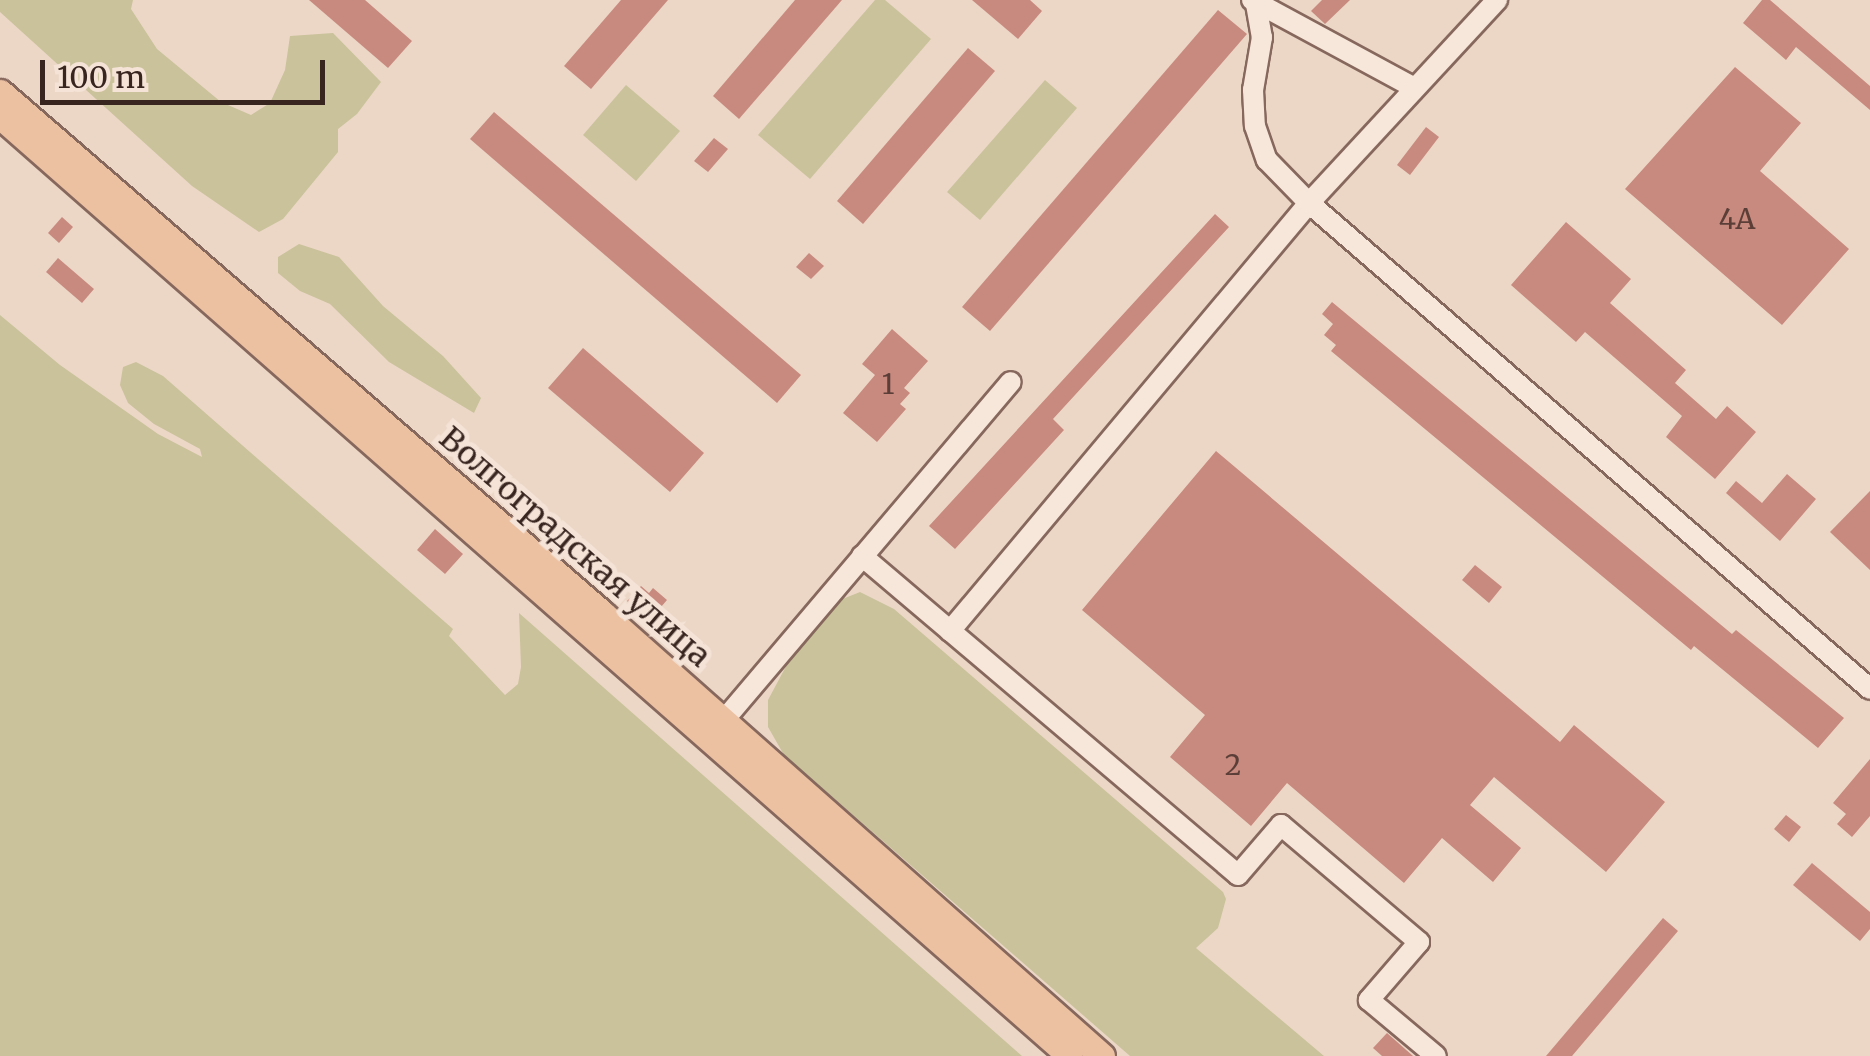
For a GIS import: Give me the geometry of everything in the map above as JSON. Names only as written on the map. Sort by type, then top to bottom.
[{"type":"main road","name":"Волгоградская улица","points":[[0,92],[724,720],[1102,1056]]},
{"type":"main road","name":"Волгоградская улица","points":[[0,116],[1070,1056]]},
{"type":"street","points":[[950,631],[1310,204],[1496,0]]},
{"type":"street","points":[[1254,2],[1415,88]]},
{"type":"street","points":[[1254,2],[1262,37],[1253,90],[1255,126],[1267,160],[1310,204],[1870,689]]},
{"type":"street","points":[[724,720],[1012,382]]},
{"type":"street","points":[[862,556],[1238,875],[1281,825],[1419,942],[1369,1000],[1436,1056]]},
{"type":"shaded area","points":[[0,0],[133,0],[131,9],[157,49],[221,102],[251,115],[270,103],[285,70],[290,36],[333,33],[381,82],[357,114],[338,129],[338,152],[283,219],[259,232],[192,186],[0,12]]},
{"type":"shaded area","points":[[875,0],[885,0],[931,39],[810,179],[758,135]]},
{"type":"shaded area","points":[[1045,80],[1077,108],[980,220],[947,192]]},
{"type":"shaded area","points":[[626,85],[680,131],[636,181],[583,135]]},
{"type":"shaded area","points":[[299,244],[339,257],[383,306],[443,356],[481,398],[474,413],[389,362],[330,304],[300,291],[278,273],[278,257]]},
{"type":"shaded area","points":[[0,315],[60,365],[158,434],[202,457],[200,449],[154,424],[128,403],[120,385],[123,367],[136,362],[163,376],[453,629],[449,636],[505,695],[518,684],[521,667],[519,613],[1022,1056],[0,1056]]},
{"type":"shaded area","points":[[860,592],[894,609],[1223,892],[1226,899],[1218,928],[1196,948],[1324,1056],[1130,1056],[784,755],[768,727],[768,700],[791,657],[818,620],[835,602]]},
{"type":"building","points":[[309,0],[365,0],[412,41],[388,68]]},
{"type":"building","points":[[621,0],[668,0],[591,89],[564,66]]},
{"type":"building","points":[[795,0],[842,0],[739,119],[713,96]]},
{"type":"building","points":[[972,0],[1030,0],[1042,11],[1018,39]]},
{"type":"building","points":[[1322,0],[1350,0],[1325,24],[1311,11]]},
{"type":"building","points":[[1762,0],[1770,0],[1870,86],[1870,110],[1796,47],[1786,60],[1743,23]]},
{"type":"building","points":[[1218,10],[1247,34],[990,331],[962,307]]},
{"type":"building","points":[[968,48],[995,71],[863,224],[837,201]]},
{"type":"building","points":[[1735,67],[1801,123],[1760,171],[1849,249],[1782,325],[1625,189]]},
{"type":"building","points":[[494,112],[801,375],[777,403],[470,139]]},
{"type":"building","points":[[1426,127],[1439,137],[1410,175],[1397,165]]},
{"type":"building","points":[[714,138],[728,149],[708,172],[694,161]]},
{"type":"building","points":[[1215,214],[1229,227],[1053,419],[1064,430],[955,549],[929,526]]},
{"type":"building","points":[[62,217],[73,227],[59,243],[48,233]]},
{"type":"building","points":[[1566,222],[1631,279],[1610,303],[1686,370],[1675,383],[1716,419],[1727,406],[1756,432],[1715,479],[1666,437],[1682,416],[1585,332],[1576,342],[1511,285]]},
{"type":"building","points":[[809,253],[824,266],[811,279],[796,267]]},
{"type":"building","points":[[58,258],[94,289],[82,303],[46,272]]},
{"type":"building","points":[[1332,302],[1732,634],[1736,630],[1844,718],[1818,748],[1694,646],[1691,650],[1331,351],[1336,345],[1324,335],[1333,324],[1322,314]]},
{"type":"building","points":[[892,329],[928,361],[904,388],[910,393],[900,404],[906,409],[877,442],[843,413],[875,375],[862,364]]},
{"type":"building","points":[[583,348],[704,453],[670,492],[548,388]]},
{"type":"building","points":[[1216,451],[1560,742],[1574,725],[1665,802],[1606,872],[1494,777],[1470,805],[1521,848],[1493,882],[1442,838],[1404,883],[1287,783],[1251,826],[1170,757],[1205,715],[1082,610]]},
{"type":"building","points":[[1787,474],[1816,499],[1780,541],[1726,493],[1736,481],[1762,503]]},
{"type":"building","points":[[1870,491],[1870,570],[1830,532]]},
{"type":"building","points":[[435,529],[463,554],[445,574],[417,550]]},
{"type":"building","points":[[1475,565],[1502,587],[1489,603],[1462,580]]},
{"type":"building","points":[[641,586],[649,593],[653,588],[667,600],[649,621],[627,601]]},
{"type":"building","points":[[687,629],[705,645],[695,657],[676,641]]},
{"type":"building","points":[[1870,759],[1870,816],[1852,837],[1837,824],[1846,814],[1833,803]]},
{"type":"building","points":[[1786,815],[1801,827],[1789,842],[1774,829]]},
{"type":"building","points":[[1812,863],[1870,912],[1870,929],[1860,941],[1793,885]]},
{"type":"building","points":[[1663,918],[1678,931],[1572,1056],[1546,1056]]},
{"type":"building","points":[[1387,1033],[1413,1056],[1382,1056],[1373,1048]]}]
